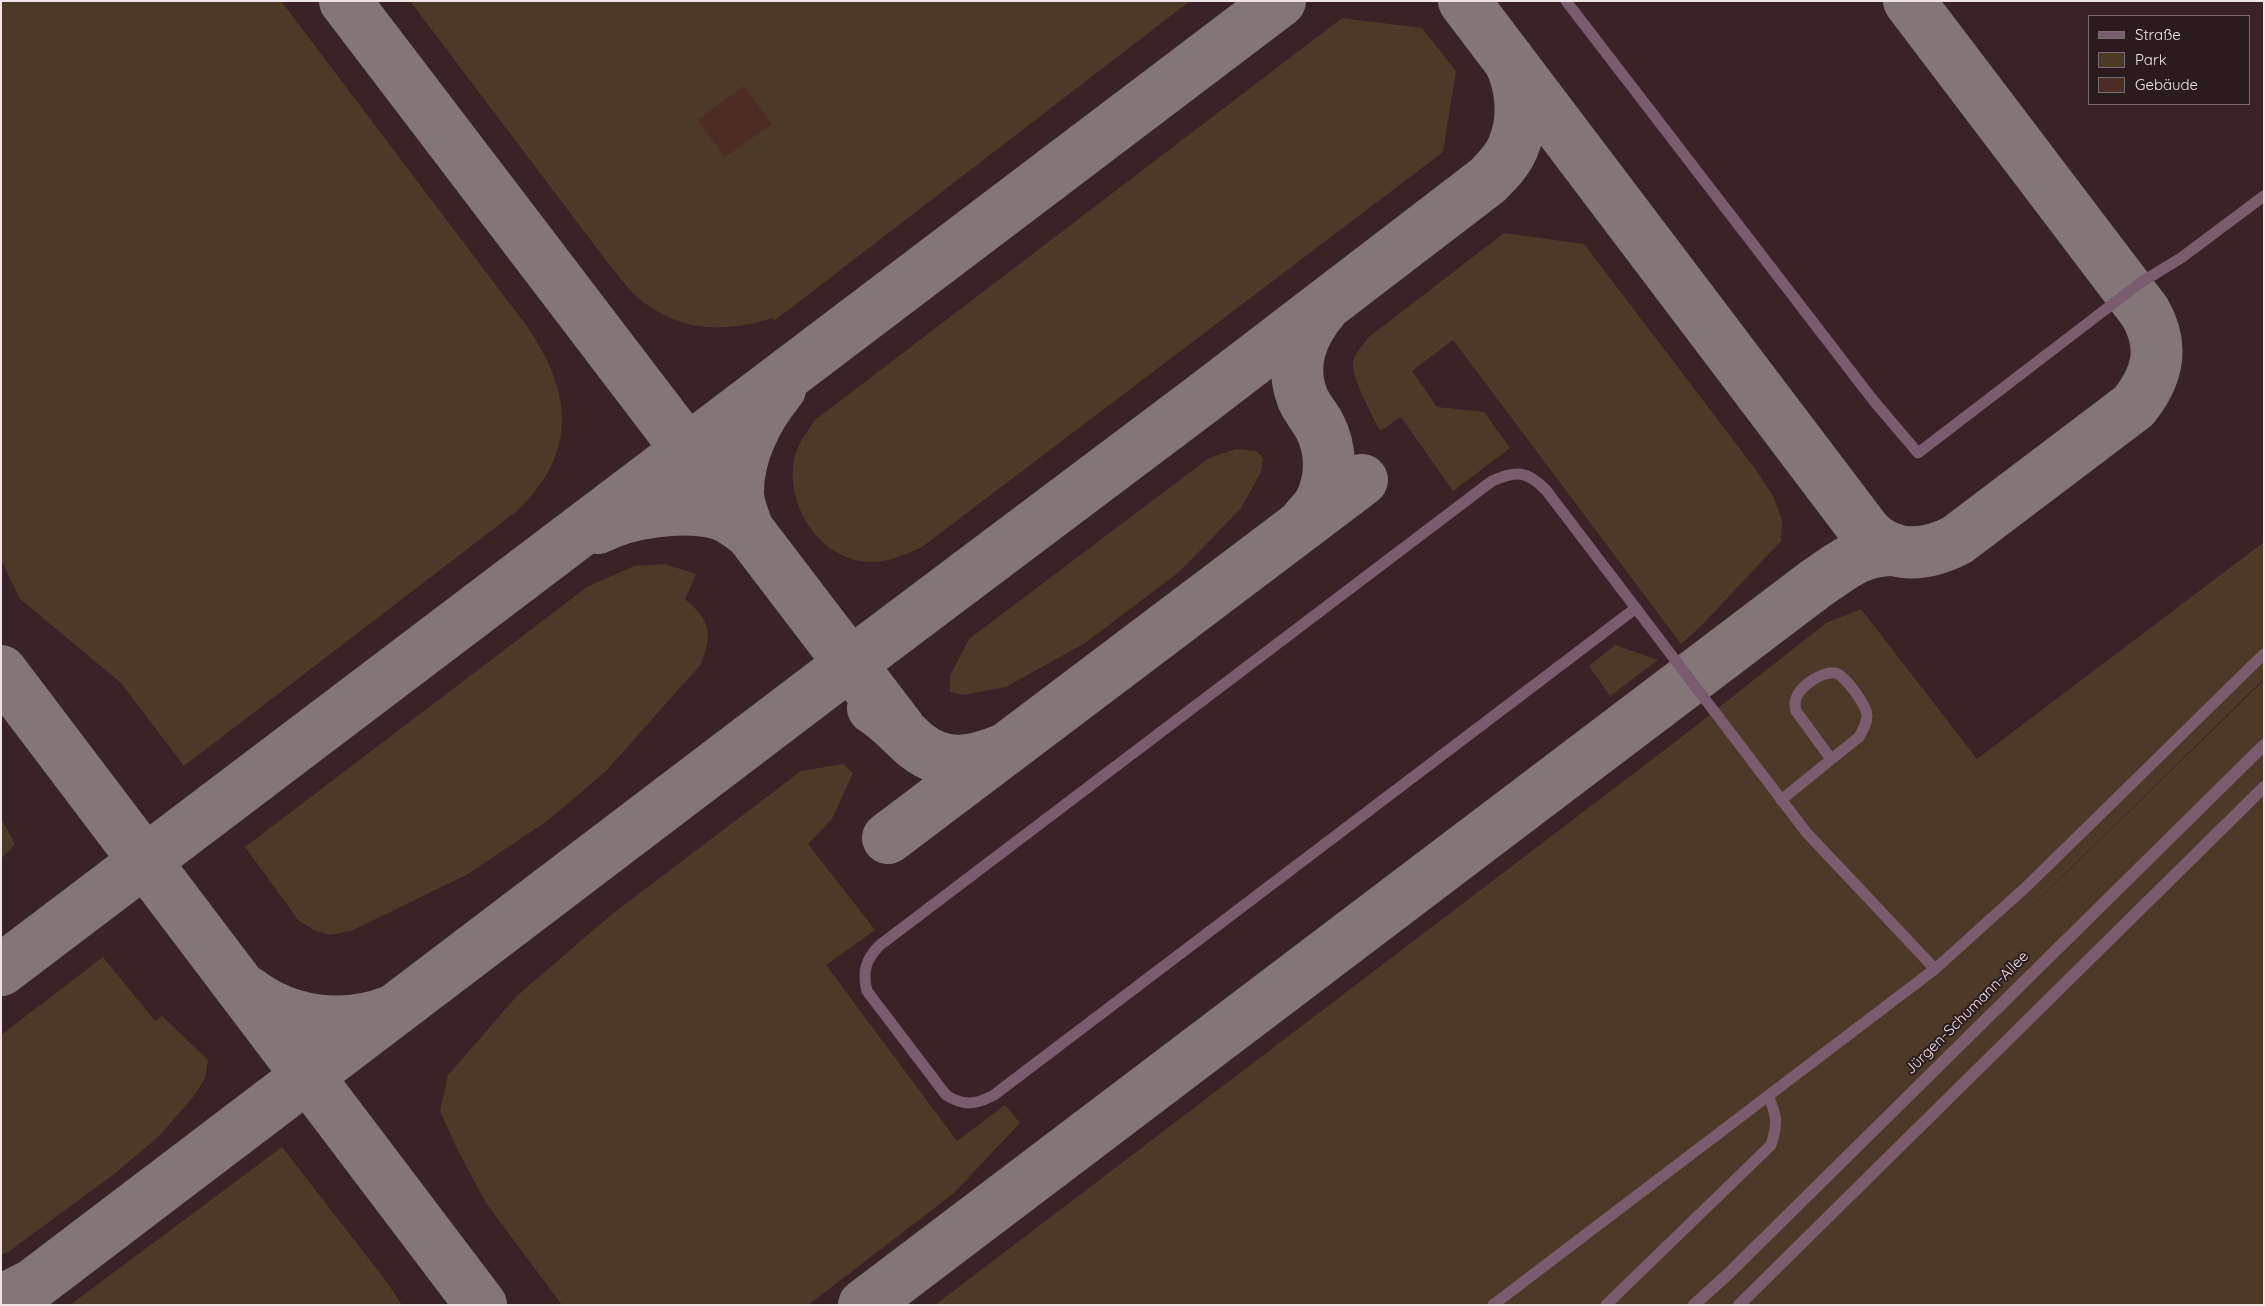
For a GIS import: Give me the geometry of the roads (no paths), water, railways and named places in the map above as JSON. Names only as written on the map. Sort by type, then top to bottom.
[{"type":"street","name":"Jürgen-Schumann-Allee","points":[[1694,1305],[1727,1275],[2264,745]]},
{"type":"street","points":[[1739,1305],[2264,787]]},
{"type":"lane","points":[[1566,1],[1873,400],[1918,453],[2135,287],[2181,258],[2264,196]]},
{"type":"lane","points":[[1636,608],[994,1095],[982,1102],[969,1104],[956,1101],[946,1095],[867,991],[864,978],[865,966],[871,954],[880,945],[1492,481],[1509,474],[1522,474],[1534,478],[1546,490],[1817,845],[1935,969]]},
{"type":"lane","points":[[1492,1305],[1935,969],[2033,880],[2264,654]]},
{"type":"lane","points":[[1781,800],[1860,737],[1865,727],[1867,714],[1857,696],[1842,676],[1834,673],[1826,674],[1811,683],[1797,694],[1795,703],[1796,711],[1831,759]]},
{"type":"lane","points":[[1606,1305],[1771,1145],[1776,1132],[1776,1113],[1768,1096]]}]
